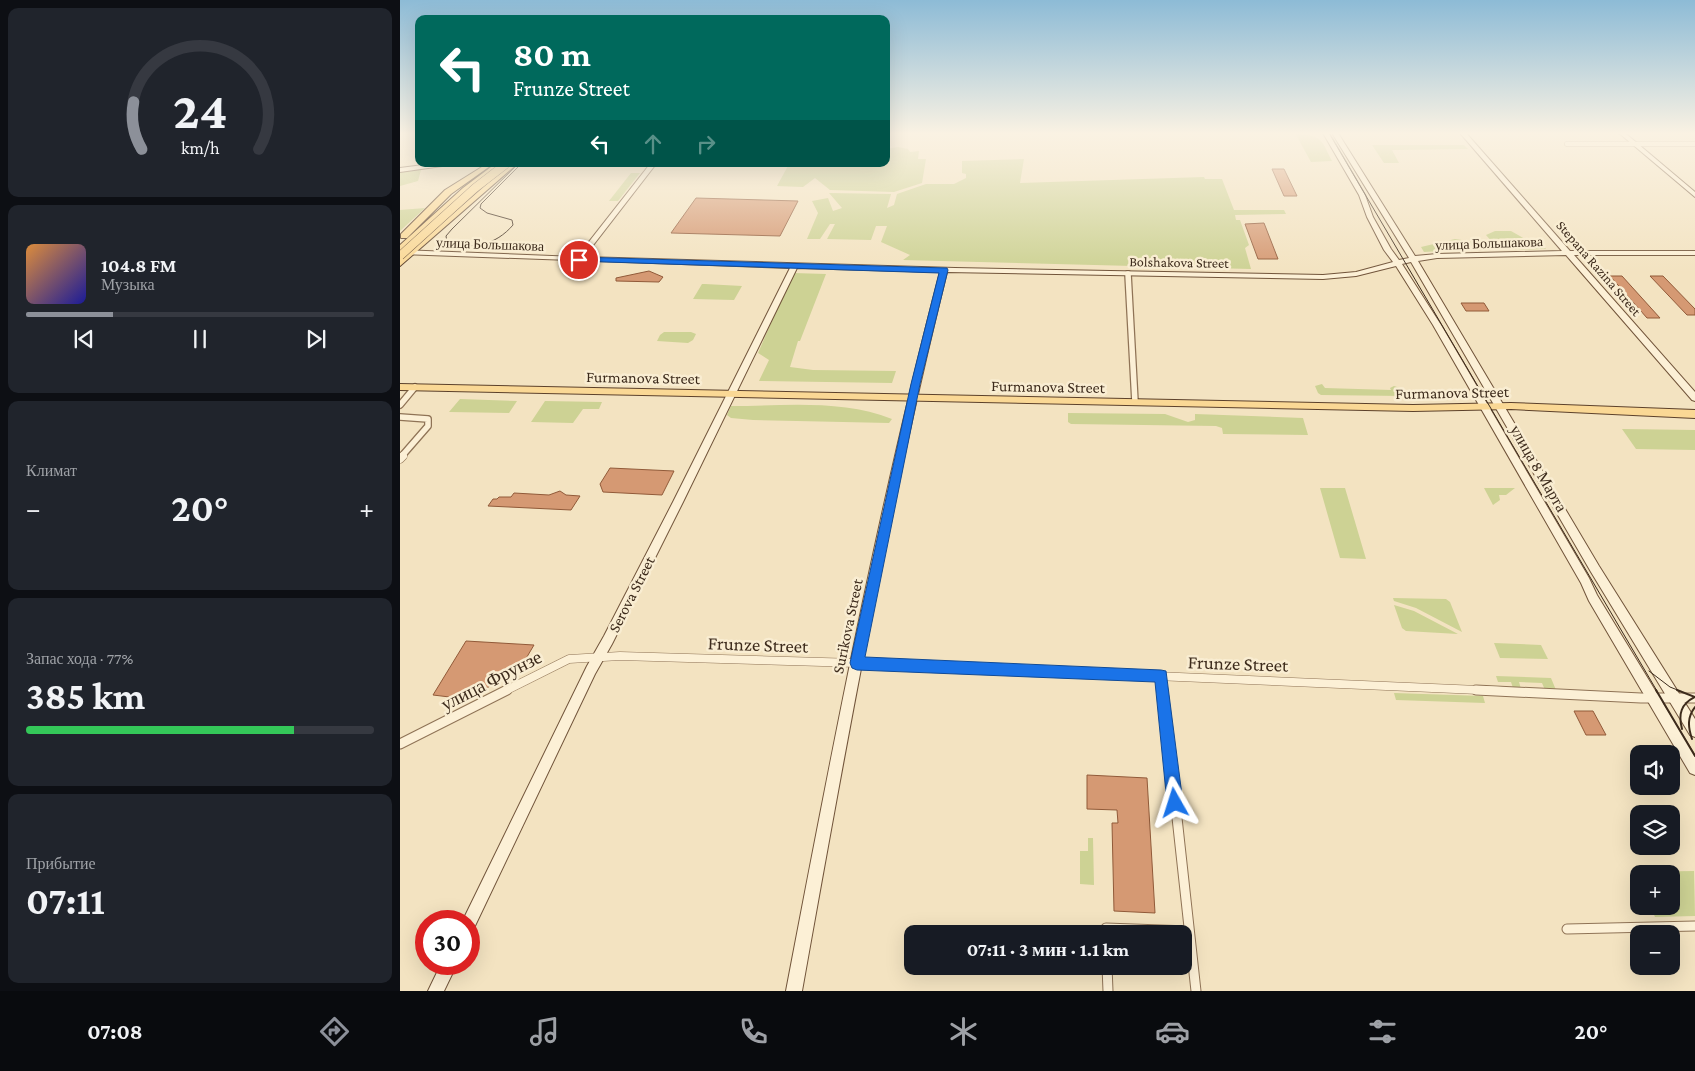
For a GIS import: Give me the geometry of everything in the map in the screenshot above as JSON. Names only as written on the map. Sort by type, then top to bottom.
[{"type":"main road","points":[[400,240],[448,192],[467,179]]},
{"type":"main road","points":[[400,250],[480,179]]},
{"type":"main road","points":[[400,256],[486,179]]},
{"type":"main road","points":[[400,264],[497,179]]},
{"type":"main road","name":"Furmanova Street","points":[[400,387],[1397,408],[1500,407],[1695,414]]},
{"type":"street","points":[[579,260],[641,179]]},
{"type":"street","name":"улица 8 Марта","points":[[1353,179],[1388,250],[1437,325],[1593,598],[1695,768]]},
{"type":"street","name":"улица 8 Марта","points":[[1363,179],[1386,213],[1595,569],[1695,731]]},
{"type":"street","name":"Stepana Razina Street","points":[[1503,179],[1695,398]]},
{"type":"street","points":[[1677,179],[1695,195]]},
{"type":"street","name":"улица Большакова","points":[[400,250],[411,254],[579,260]]},
{"type":"street","name":"улица Большакова","points":[[1412,259],[1460,255],[1568,253]]},
{"type":"street","points":[[1568,253],[1695,253]]},
{"type":"street","name":"Bolshakova Street","points":[[944,270],[1322,277],[1356,274],[1412,259]]},
{"type":"street","points":[[579,260],[944,270]]},
{"type":"street","name":"Serova Street","points":[[475,910],[794,266]]},
{"type":"street","name":"Surikova Street","points":[[794,991],[857,663],[913,398],[944,270]]},
{"type":"street","points":[[1128,274],[1135,402]]},
{"type":"street","points":[[400,405],[415,387]]},
{"type":"street","points":[[400,417],[428,419],[428,426],[400,459]]},
{"type":"street","name":"Frunze Street","points":[[599,657],[857,663],[1654,698],[1695,698]]},
{"type":"street","name":"улица Фрунзе","points":[[400,744],[570,658],[599,657]]},
{"type":"street","points":[[1161,676],[1188,925]]},
{"type":"street","points":[[1567,929],[1695,926]]},
{"type":"street","points":[[1192,957],[1196,991]]},
{"type":"street","points":[[436,991],[444,975]]},
{"type":"street","points":[[1107,975],[1108,991]]},
{"type":"green space","points":[[400,179],[418,179],[418,181],[400,186]]},
{"type":"green space","points":[[626,179],[635,179],[618,201],[609,201]]},
{"type":"green space","points":[[781,179],[813,179],[803,187],[777,186]]},
{"type":"green space","points":[[817,179],[923,179],[922,183],[894,192],[830,190]]},
{"type":"green space","points":[[964,179],[1021,179],[1020,183],[1135,179],[1222,179],[1234,210],[1284,210],[1286,214],[1235,215],[1236,220],[1240,220],[1249,245],[1245,248],[1251,269],[903,260],[910,255],[881,242],[887,226],[876,226],[871,240],[827,239],[835,224],[830,224],[820,239],[807,239],[818,213],[812,201],[828,198],[833,211],[842,208],[829,193],[891,194],[887,208],[894,205],[897,194],[926,184],[954,184]]},
{"type":"green space","points":[[425,208],[400,231],[400,210]]},
{"type":"green space","points":[[1495,231],[1511,231],[1527,240],[1539,241],[1546,249],[1521,250],[1506,248],[1498,245],[1486,235]]},
{"type":"green space","points":[[1455,239],[1482,243],[1494,250],[1474,249],[1424,252],[1421,247]]},
{"type":"green space","points":[[793,273],[826,274],[800,341],[798,341],[790,367],[813,370],[896,371],[892,383],[759,381],[769,360],[758,353]]},
{"type":"green space","points":[[702,284],[742,286],[734,300],[693,299]]},
{"type":"green space","points":[[664,332],[691,332],[696,334],[693,340],[688,343],[657,341]]},
{"type":"green space","points":[[1322,384],[1325,388],[1391,390],[1390,388],[1394,386],[1400,388],[1403,396],[1321,395],[1315,386]]},
{"type":"green space","points":[[460,399],[517,401],[509,413],[449,412]]},
{"type":"green space","points":[[545,401],[602,402],[599,409],[583,409],[573,423],[531,422]]},
{"type":"green space","points":[[731,406],[833,406],[873,413],[892,419],[889,423],[753,420],[731,418],[727,415]]},
{"type":"green space","points":[[1068,413],[1165,414],[1188,422],[1195,420],[1195,414],[1303,418],[1308,435],[1223,434],[1222,428],[1216,426],[1071,424],[1068,422]]},
{"type":"green space","points":[[1622,429],[1695,430],[1695,450],[1636,449]]},
{"type":"green space","points":[[1320,488],[1345,488],[1366,559],[1340,558]]},
{"type":"green space","points":[[1484,488],[1515,488],[1506,495],[1499,495],[1500,500],[1493,505]]},
{"type":"green space","points":[[1393,598],[1446,599],[1450,602],[1462,632],[1416,608],[1394,601]]},
{"type":"green space","points":[[1394,605],[1414,611],[1458,634],[1406,631],[1402,628]]},
{"type":"green space","points":[[1494,643],[1541,645],[1548,659],[1500,658]]},
{"type":"green space","points":[[1496,676],[1551,678],[1556,690],[1545,690],[1542,683],[1519,682],[1521,689],[1513,688],[1511,682],[1498,682]]},
{"type":"green space","points":[[1394,693],[1483,696],[1485,703],[1396,700]]},
{"type":"green space","points":[[1088,838],[1093,838],[1094,885],[1080,884],[1080,851],[1088,851]]},
{"type":"green space","points":[[1680,871],[1694,871],[1695,916],[1655,917],[1654,915],[1680,915]]},
{"type":"building","points":[[1277,179],[1289,179],[1297,196],[1284,196]]},
{"type":"building","points":[[696,198],[798,201],[780,236],[671,233]]},
{"type":"building","points":[[1264,223],[1278,259],[1258,259],[1245,224]]},
{"type":"building","points":[[649,271],[663,277],[659,282],[616,281],[616,278]]},
{"type":"building","points":[[1610,276],[1622,276],[1660,318],[1647,318]]},
{"type":"building","points":[[1650,276],[1663,276],[1695,309],[1695,315],[1687,315]]},
{"type":"building","points":[[1461,303],[1484,303],[1489,311],[1466,311]]},
{"type":"building","points":[[610,468],[674,471],[662,495],[603,492],[600,484]]},
{"type":"building","points":[[560,491],[566,495],[580,496],[571,510],[488,506],[493,499],[511,497],[514,493],[549,495]]},
{"type":"building","points":[[466,641],[534,645],[518,672],[501,671],[494,684],[466,699],[433,695]]},
{"type":"building","points":[[1574,711],[1593,711],[1606,735],[1586,735]]},
{"type":"building","points":[[1087,775],[1147,778],[1155,913],[1114,911],[1112,823],[1118,823],[1117,810],[1087,809]]},
{"type":"tram line","points":[[503,179],[452,229],[446,236],[447,242],[465,246],[491,242],[513,225],[512,220],[487,213],[480,208],[481,204],[506,179]]},
{"type":"tram line","points":[[1356,179],[1657,691]]},
{"type":"tram line","points":[[1649,671],[1670,687],[1680,691]]},
{"type":"tram line","points":[[1656,690],[1695,756]]},
{"type":"tram line","points":[[1677,690],[1695,697],[1686,703],[1682,710],[1680,719],[1682,729]]},
{"type":"tram line","points":[[1692,739],[1689,722],[1695,707]]},
{"type":"route","points":[[579,260],[944,270],[916,384],[857,663],[1161,676],[1175,803]]}]
